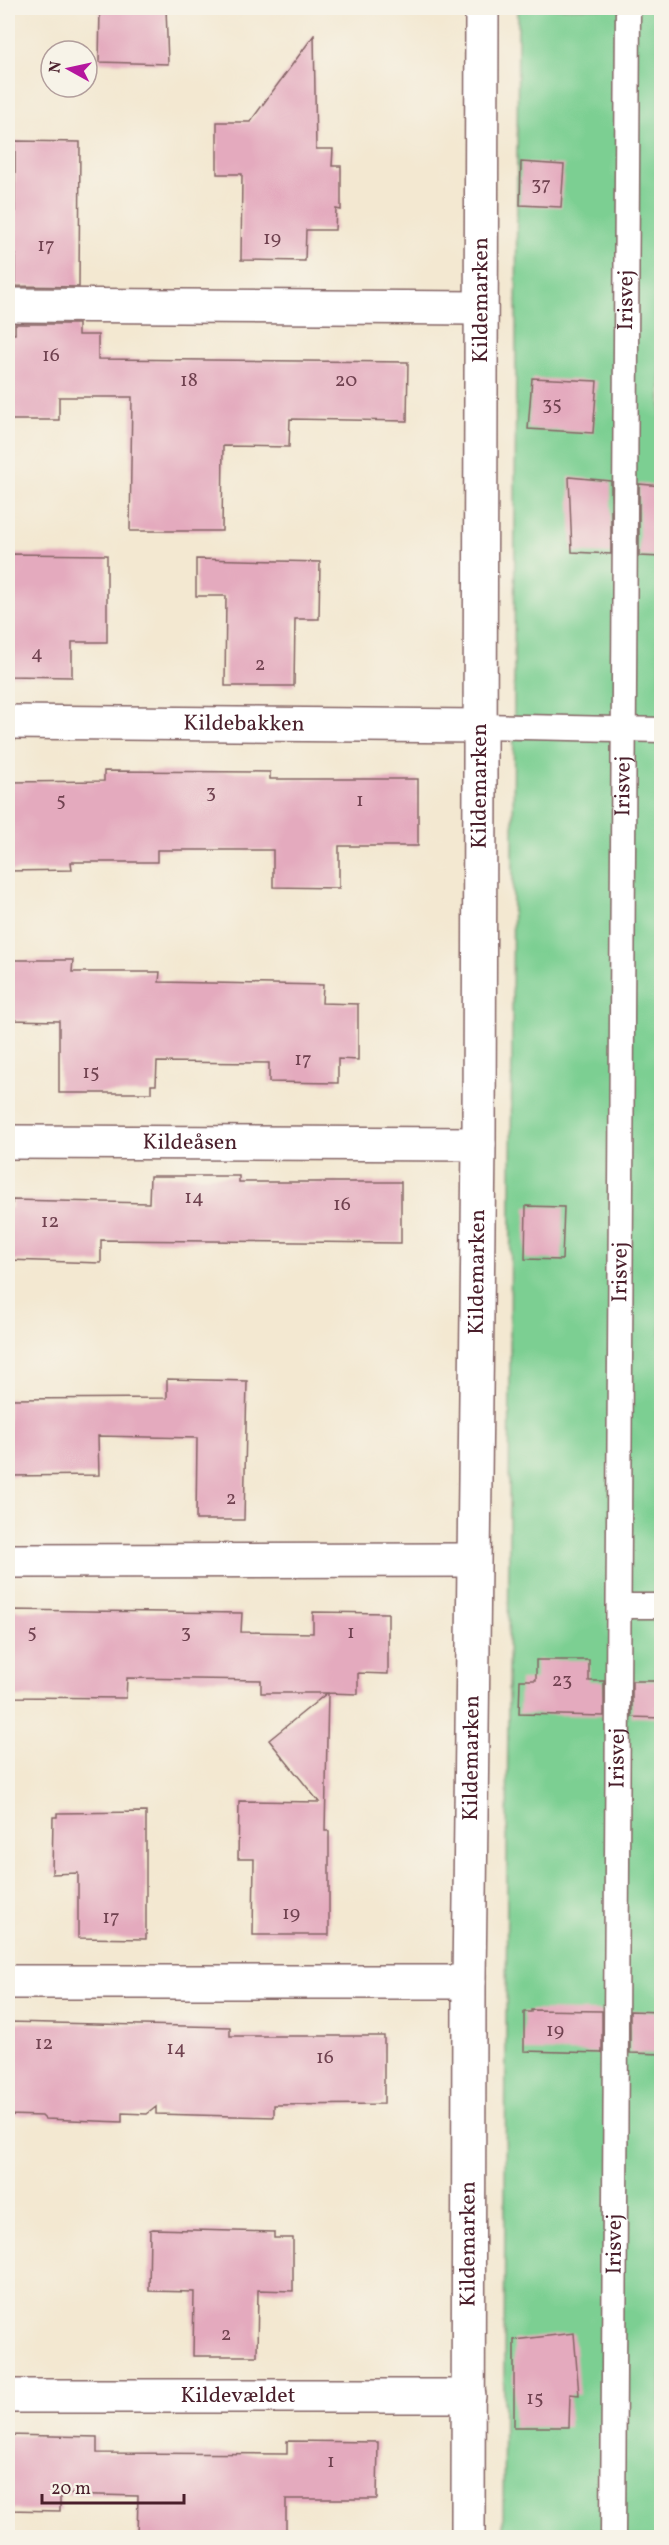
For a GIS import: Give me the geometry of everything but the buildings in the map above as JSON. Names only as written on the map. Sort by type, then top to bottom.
[{"type":"street","name":"Kildemarken","points":[[468,2538],[469,1982],[479,1144],[482,8]]},
{"type":"street","points":[[8,305],[480,308]]},
{"type":"street","name":"Kildebakken","points":[[8,722],[481,726]]},
{"type":"street","name":"Kildeåsen","points":[[8,1142],[479,1144]]},
{"type":"street","points":[[8,1561],[473,1560]]},
{"type":"street","points":[[8,1982],[469,1982]]},
{"type":"street","name":"Kildevældet","points":[[8,2396],[469,2396]]},
{"type":"lane","name":"Irisvej","points":[[613,2538],[628,8]]},
{"type":"lane","points":[[481,726],[662,730]]},
{"type":"lane","points":[[619,1606],[662,1606]]},
{"type":"green space","points":[[518,8],[661,8],[661,2537],[503,2538]]}]
